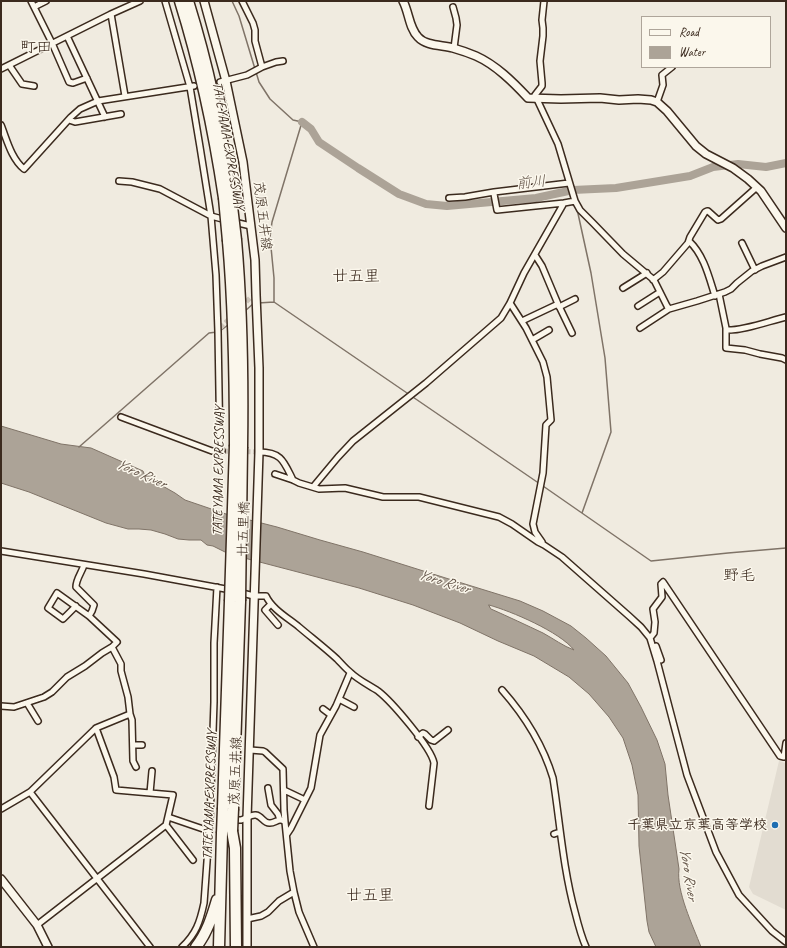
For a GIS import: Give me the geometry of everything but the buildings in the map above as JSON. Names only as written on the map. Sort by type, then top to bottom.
[{"type":"highway","name":"TATEYAMA EXPRESSWAY","points":[[180,1],[207,103],[227,198]]},
{"type":"highway","name":"TATEYAMA EXPRESSWAY","points":[[188,1],[201,43],[223,141],[232,240],[239,273],[242,346],[228,809],[222,833],[220,947]]},
{"type":"highway","name":"TATEYAMA EXPRESSWAY","points":[[228,809],[232,831],[229,947]]},
{"type":"highway","points":[[232,831],[235,848],[236,947]]},
{"type":"highway","points":[[196,947],[209,927],[221,892]]},
{"type":"main road","name":"茂原五井線","points":[[204,1],[243,162],[255,260],[253,297],[259,368],[259,463]]},
{"type":"main road","points":[[403,1],[415,34],[420,39],[427,43],[454,48],[476,56],[507,77],[528,98],[638,99],[657,102],[667,111],[696,146],[706,154],[733,168],[757,187],[767,199],[786,228]]},
{"type":"main road","name":"廿五里橋","points":[[254,596],[259,463]]},
{"type":"main road","name":"茂原五井線","points":[[247,947],[247,818],[254,596]]},
{"type":"main road","points":[[1,879],[36,925],[48,947]]},
{"type":"street","points":[[31,1],[69,82],[72,83],[87,78]]},
{"type":"street","points":[[34,7],[46,1]]},
{"type":"street","points":[[1,69],[140,1]]},
{"type":"street","points":[[122,417],[212,451],[222,451],[219,328],[211,216],[192,86],[164,1]]},
{"type":"street","points":[[242,1],[253,23],[255,30],[255,41],[262,67]]},
{"type":"street","points":[[544,1],[542,20],[543,36],[540,61],[542,86],[535,95],[563,157],[575,201],[582,213],[593,222],[623,254],[653,280],[669,309]]},
{"type":"street","points":[[452,7],[457,25],[454,48]]},
{"type":"street","points":[[111,14],[125,96]]},
{"type":"street","points":[[67,36],[105,117]]},
{"type":"street","points":[[223,82],[248,75],[262,67],[283,61]]},
{"type":"street","points":[[9,65],[22,84],[34,86]]},
{"type":"street","points":[[657,102],[663,85],[662,75],[671,68]]},
{"type":"street","points":[[1,125],[14,158],[24,169],[80,109],[98,100],[192,86]]},
{"type":"street","points":[[69,120],[75,122],[121,114]]},
{"type":"street","points":[[119,180],[160,189],[211,216],[250,226]]},
{"type":"street","points":[[449,198],[569,183]]},
{"type":"street","points":[[653,280],[663,272],[689,242],[690,237],[705,212],[708,211],[717,220],[721,219],[757,187]]},
{"type":"street","points":[[494,194],[497,210],[575,201]]},
{"type":"street","points":[[312,487],[353,441],[426,383],[500,318],[510,303],[524,273],[564,203]]},
{"type":"street","points":[[689,242],[701,258],[717,295],[725,322],[726,348],[750,351],[786,360]]},
{"type":"street","points":[[742,243],[755,270]]},
{"type":"street","points":[[535,254],[542,266],[558,306],[572,333]]},
{"type":"street","points":[[640,328],[669,309],[697,302],[731,289],[755,270],[786,257]]},
{"type":"street","points":[[623,288],[647,274]]},
{"type":"street","points":[[638,306],[660,292]]},
{"type":"street","points":[[522,321],[575,299]]},
{"type":"street","points":[[510,303],[522,321],[544,362],[547,377],[550,420],[546,425],[542,473],[534,524],[535,532],[544,545]]},
{"type":"street","points":[[726,330],[746,328],[786,316]]},
{"type":"street","points":[[532,340],[549,330]]},
{"type":"street","points":[[260,452],[276,455],[284,461],[293,480]]},
{"type":"street","points":[[275,474],[319,489],[346,488],[383,496],[419,498],[484,512],[504,519],[562,557],[641,627],[654,635],[661,660]]},
{"type":"street","points":[[1,551],[144,574],[217,587],[254,596],[266,596],[271,604],[337,659],[350,673],[382,695],[399,713],[432,755],[434,763],[429,806]]},
{"type":"street","points":[[84,565],[76,587],[94,605],[90,616]]},
{"type":"street","points":[[786,743],[784,757],[780,756],[663,582],[661,584],[662,597],[653,609],[657,661],[687,775],[716,852],[739,895],[772,931],[786,942]]},
{"type":"street","points":[[182,947],[196,930],[202,916],[204,903],[210,820],[214,702],[214,643],[217,587]]},
{"type":"street","points":[[1,706],[14,707],[48,694],[68,677],[117,642],[90,616],[76,606],[57,594],[48,608],[63,619],[76,606]]},
{"type":"street","points":[[271,604],[265,610],[278,625]]},
{"type":"street","points":[[112,647],[120,664],[128,696],[132,720],[133,761],[136,766]]},
{"type":"street","points":[[287,834],[311,788],[320,735],[339,699],[350,673]]},
{"type":"street","points":[[502,690],[515,704],[530,726],[543,752],[553,778],[569,890],[586,947]]},
{"type":"street","points":[[339,699],[354,707]]},
{"type":"street","points":[[27,703],[38,720]]},
{"type":"street","points":[[323,709],[331,715]]},
{"type":"street","points":[[1,809],[30,792],[96,728],[130,714]]},
{"type":"street","points":[[36,925],[166,825],[173,795],[116,790],[114,777],[96,728]]},
{"type":"street","points":[[418,737],[423,733],[434,741],[448,730]]},
{"type":"street","points":[[132,745],[142,745]]},
{"type":"street","points":[[250,750],[265,752],[282,769],[284,790],[283,821]]},
{"type":"street","points":[[150,793],[152,771]]},
{"type":"street","points":[[268,788],[271,805],[283,821],[287,834],[294,892],[299,912],[314,947]]},
{"type":"street","points":[[284,790],[305,800]]},
{"type":"street","points":[[30,792],[150,947]]},
{"type":"street","points":[[210,820],[241,820],[257,815],[269,824],[283,821]]},
{"type":"street","points":[[168,817],[209,831]]},
{"type":"street","points":[[166,825],[192,860]]},
{"type":"street","points":[[554,834],[560,832]]},
{"type":"street","points":[[247,919],[261,916],[268,912],[279,901],[294,892]]},
{"type":"shaded area","name":"千葉県立京葉高等学校","points":[[786,758],[786,910],[753,894],[749,887],[779,761],[785,763]]},
{"type":"water","name":"Yoro River","points":[[1,426],[61,444],[91,448],[143,471],[145,476],[185,500],[226,514],[363,552],[520,601],[571,626],[606,656],[628,683],[657,740],[665,764],[679,869],[680,888],[701,947],[656,947],[649,932],[647,921],[639,846],[638,795],[632,765],[623,738],[609,717],[589,694],[569,677],[534,656],[460,623],[413,605],[359,588],[229,554],[213,546],[207,545],[201,540],[178,539],[151,530],[128,529],[106,523],[29,492],[1,483]],"holes":[[[489,605],[547,629],[558,636],[574,650],[543,633],[491,609]]]},
{"type":"waterway","points":[[232,1],[239,16],[255,69]]},
{"type":"waterway","points":[[256,72],[259,82],[270,99],[293,120],[302,122],[272,222],[270,237],[274,278],[274,302]]},
{"type":"waterway","name":"前川","points":[[302,122],[311,129],[319,142],[399,194],[426,204],[447,206],[536,198],[573,190],[616,188],[690,176],[713,167],[738,164],[766,167],[786,163]]},
{"type":"waterway","points":[[577,209],[591,273],[605,358],[611,432],[582,513]]},
{"type":"waterway","points":[[258,303],[274,302],[540,484]]},
{"type":"waterway","points":[[245,311],[254,303]]},
{"type":"waterway","points":[[220,331],[228,325]]},
{"type":"waterway","points":[[79,447],[209,333],[217,332]]},
{"type":"waterway","points":[[543,486],[651,561],[786,548]]},
{"type":"tunnel","points":[[241,307],[250,298]]},
{"type":"tunnel","points":[[220,328],[232,316]]},
{"type":"tunnel","points":[[223,451],[259,452]]},
{"type":"place","name":"千葉県立京葉高等学校","points":[[775,825]]},
{"type":"district","name":"町田","points":[[36,48]]},
{"type":"district","name":"廿五里","points":[[356,277]]},
{"type":"district","name":"野毛","points":[[739,576]]},
{"type":"district","name":"廿五里","points":[[370,896]]}]
